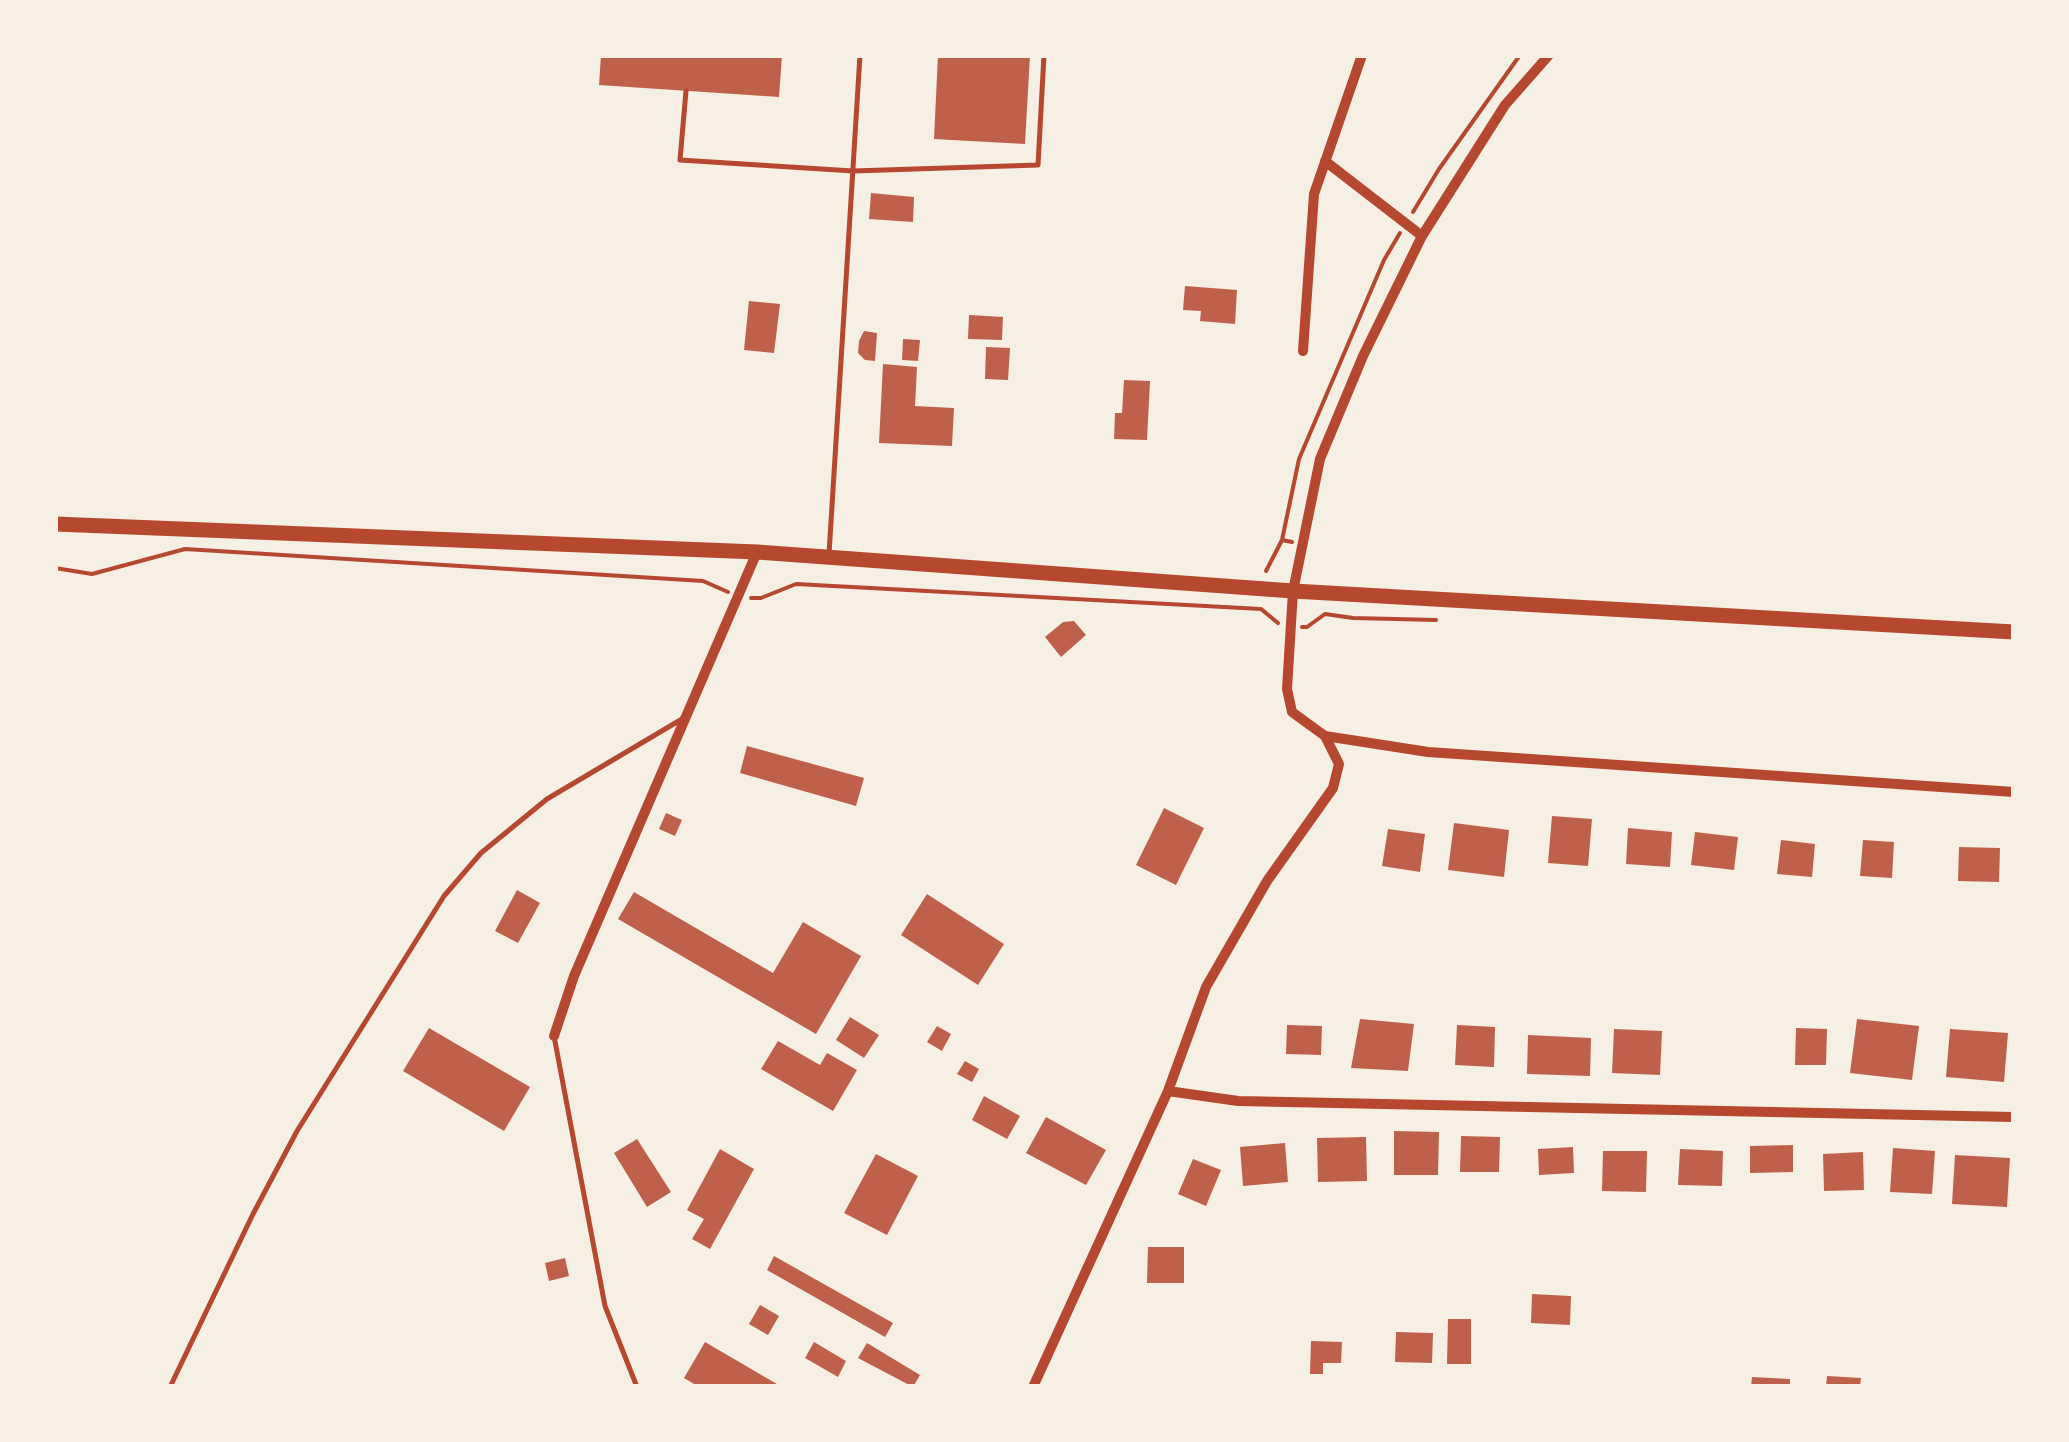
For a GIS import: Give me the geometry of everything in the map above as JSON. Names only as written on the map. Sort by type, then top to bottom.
[{"type":"main road","points":[[55,524],[756,552],[1293,591],[2014,632]]},
{"type":"street","points":[[1303,351],[1314,194],[1362,55]]},
{"type":"street","points":[[1549,55],[1504,105],[1422,236],[1363,356],[1320,459],[1293,591],[1287,690],[1292,712],[1325,736],[1428,752],[2014,792]]},
{"type":"street","points":[[1326,161],[1422,236]]},
{"type":"street","points":[[554,1036],[574,976],[690,714],[756,552]]},
{"type":"street","points":[[1033,1387],[1168,1091],[1206,987],[1267,881],[1334,788],[1339,764],[1325,736]]},
{"type":"street","points":[[1168,1091],[1238,1101],[2014,1117]]},
{"type":"lane","points":[[829,558],[860,55]]},
{"type":"lane","points":[[686,91],[680,160],[853,171],[1038,165],[1044,55]]},
{"type":"lane","points":[[170,1387],[297,1131],[444,896],[481,852],[547,798],[690,714]]},
{"type":"lane","points":[[554,1036],[605,1306],[637,1387]]},
{"type":"path","points":[[1265,573],[1282,540]]},
{"type":"path","points":[[55,568],[92,574],[185,549],[704,581],[738,597],[761,598],[796,584],[1261,609],[1281,625],[1307,627],[1325,614],[1436,620]]},
{"type":"building","points":[[601,55],[782,55],[779,97],[599,85]]},
{"type":"building","points":[[938,55],[1030,55],[1025,144],[934,139]]},
{"type":"building","points":[[871,193],[914,197],[913,222],[869,219]]},
{"type":"building","points":[[1185,286],[1237,290],[1235,324],[1200,321],[1201,311],[1183,310]]},
{"type":"building","points":[[749,301],[780,304],[774,353],[744,350]]},
{"type":"building","points":[[969,315],[1003,317],[1002,340],[968,339]]},
{"type":"building","points":[[864,331],[877,333],[875,361],[865,360],[858,353]]},
{"type":"building","points":[[903,339],[920,340],[918,361],[902,360]]},
{"type":"building","points":[[986,347],[1010,348],[1008,380],[985,379]]},
{"type":"building","points":[[883,364],[917,367],[915,406],[954,408],[952,446],[879,443]]},
{"type":"building","points":[[1124,380],[1150,381],[1147,440],[1114,439],[1115,413],[1122,413]]},
{"type":"building","points":[[1074,621],[1086,635],[1061,657],[1045,637],[1063,622]]},
{"type":"building","points":[[747,746],[864,778],[856,806],[740,773]]},
{"type":"building","points":[[1164,808],[1204,828],[1176,885],[1136,865]]},
{"type":"building","points":[[666,813],[682,820],[675,836],[659,829]]},
{"type":"building","points":[[1552,816],[1592,819],[1588,866],[1548,863]]},
{"type":"building","points":[[1454,823],[1509,830],[1504,877],[1448,870]]},
{"type":"building","points":[[1628,828],[1672,832],[1670,867],[1626,864]]},
{"type":"building","points":[[1388,829],[1425,834],[1420,872],[1382,866]]},
{"type":"building","points":[[1695,832],[1738,837],[1734,870],[1691,865]]},
{"type":"building","points":[[1781,840],[1815,844],[1812,877],[1777,874]]},
{"type":"building","points":[[1863,840],[1894,842],[1892,878],[1860,876]]},
{"type":"building","points":[[1959,847],[2000,848],[1999,882],[1958,881]]},
{"type":"building","points":[[517,890],[540,903],[518,943],[495,931]]},
{"type":"building","points":[[634,892],[773,973],[803,922],[861,956],[816,1034],[618,919]]},
{"type":"building","points":[[927,894],[1004,944],[978,985],[901,935]]},
{"type":"building","points":[[850,1017],[879,1035],[864,1058],[836,1040]]},
{"type":"building","points":[[1360,1019],[1414,1024],[1408,1071],[1351,1068]]},
{"type":"building","points":[[1857,1019],[1919,1026],[1912,1080],[1850,1073]]},
{"type":"building","points":[[1287,1025],[1322,1026],[1321,1055],[1286,1054]]},
{"type":"building","points":[[1457,1025],[1495,1027],[1494,1067],[1455,1065]]},
{"type":"building","points":[[937,1026],[951,1034],[942,1051],[927,1042]]},
{"type":"building","points":[[429,1028],[530,1087],[504,1131],[403,1071]]},
{"type":"building","points":[[1796,1028],[1827,1029],[1826,1065],[1795,1065]]},
{"type":"building","points":[[1614,1029],[1662,1031],[1660,1075],[1612,1073]]},
{"type":"building","points":[[1950,1029],[2008,1033],[2004,1082],[1946,1077]]},
{"type":"building","points":[[1528,1035],[1591,1038],[1590,1076],[1527,1074]]},
{"type":"building","points":[[778,1041],[820,1065],[827,1053],[857,1070],[833,1111],[761,1069]]},
{"type":"building","points":[[965,1061],[979,1069],[972,1082],[957,1074]]},
{"type":"building","points":[[984,1096],[1020,1116],[1007,1139],[972,1120]]},
{"type":"building","points":[[1046,1117],[1106,1150],[1086,1185],[1026,1153]]},
{"type":"building","points":[[1394,1131],[1439,1132],[1438,1175],[1394,1175]]},
{"type":"building","points":[[1461,1136],[1500,1137],[1499,1172],[1460,1172]]},
{"type":"building","points":[[1366,1137],[1367,1181],[1318,1182],[1317,1138]]},
{"type":"building","points":[[637,1139],[671,1192],[647,1207],[614,1153]]},
{"type":"building","points":[[1285,1143],[1288,1182],[1243,1186],[1240,1147]]},
{"type":"building","points":[[1793,1145],[1793,1172],[1750,1173],[1750,1146]]},
{"type":"building","points":[[1573,1147],[1574,1173],[1539,1175],[1538,1149]]},
{"type":"building","points":[[1893,1148],[1935,1151],[1932,1194],[1890,1192]]},
{"type":"building","points":[[720,1149],[754,1169],[710,1249],[692,1239],[704,1219],[687,1210]]},
{"type":"building","points":[[1680,1149],[1723,1151],[1722,1186],[1678,1185]]},
{"type":"building","points":[[1603,1151],[1647,1151],[1646,1192],[1602,1191]]},
{"type":"building","points":[[1863,1152],[1864,1190],[1824,1191],[1823,1154]]},
{"type":"building","points":[[876,1154],[918,1176],[887,1235],[844,1213]]},
{"type":"building","points":[[1955,1155],[2010,1158],[2007,1207],[1952,1204]]},
{"type":"building","points":[[1193,1159],[1221,1170],[1206,1206],[1178,1194]]},
{"type":"building","points":[[1148,1247],[1184,1247],[1184,1283],[1147,1283]]},
{"type":"building","points":[[774,1256],[893,1323],[885,1337],[767,1270]]},
{"type":"building","points":[[565,1258],[569,1276],[549,1281],[545,1263]]},
{"type":"building","points":[[1532,1294],[1571,1296],[1570,1325],[1531,1323]]},
{"type":"building","points":[[760,1305],[779,1316],[768,1335],[749,1324]]},
{"type":"building","points":[[1448,1319],[1471,1319],[1471,1364],[1447,1364]]},
{"type":"building","points":[[1396,1332],[1433,1333],[1432,1363],[1395,1362]]},
{"type":"building","points":[[1311,1341],[1342,1342],[1341,1363],[1323,1363],[1323,1374],[1310,1374]]},
{"type":"building","points":[[705,1342],[782,1387],[699,1387],[684,1378]]},
{"type":"building","points":[[814,1342],[846,1361],[838,1377],[805,1358]]},
{"type":"building","points":[[867,1343],[920,1375],[913,1387],[858,1358]]},
{"type":"building","points":[[1827,1376],[1861,1378],[1860,1387],[1826,1387]]},
{"type":"building","points":[[1752,1377],[1790,1379],[1790,1387],[1751,1387]]}]
